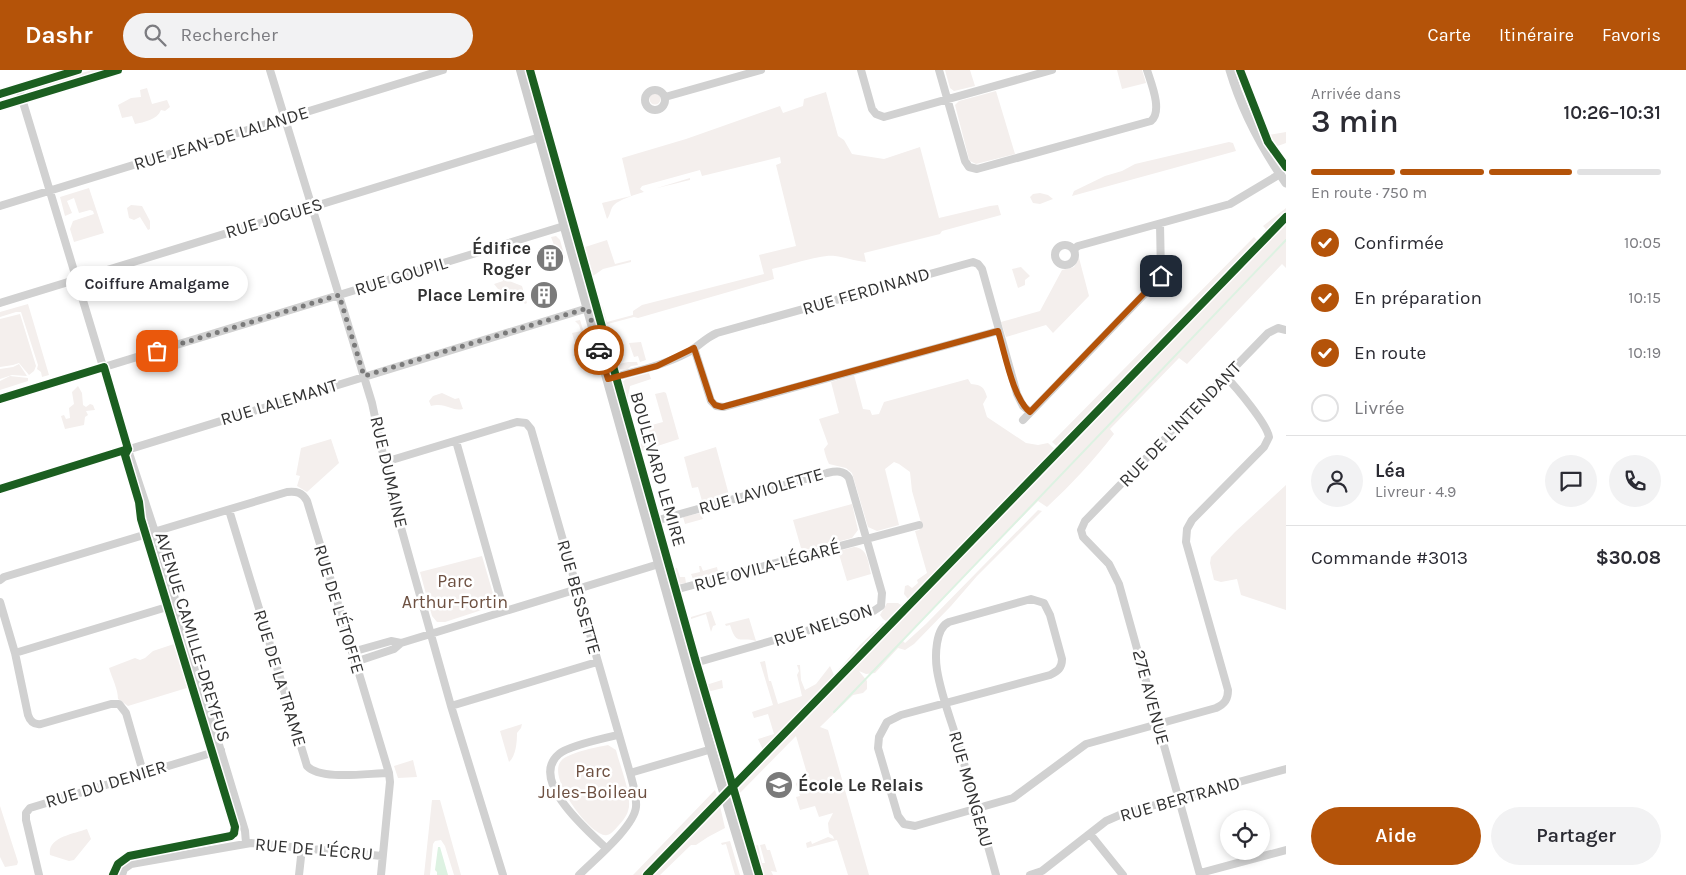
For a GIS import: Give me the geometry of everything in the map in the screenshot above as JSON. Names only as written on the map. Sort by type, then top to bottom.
[{"type":"main road","points":[[0,94],[78,70]]},
{"type":"main road","points":[[0,106],[118,70]]},
{"type":"main road","name":"BOULEVARD LEMIRE","points":[[521,70],[749,875]]},
{"type":"street","name":"RUE DUMAINE","points":[[270,70],[378,423],[389,485],[430,634],[503,875]]},
{"type":"street","name":"RUE JEAN-DE LALANDE","points":[[0,206],[443,70]]},
{"type":"street","points":[[665,97],[761,70]]},
{"type":"street","points":[[861,70],[872,109],[880,116],[889,116],[1052,70]]},
{"type":"street","points":[[939,70],[966,163],[968,168],[975,169],[1015,160],[1154,120],[1157,107],[1147,70]]},
{"type":"street","points":[[1230,70],[1254,131],[1286,183]]},
{"type":"street","name":"AVENUE CAMILLE-DREYFUS","points":[[19,89],[221,750],[245,831],[246,843]]},
{"type":"street","name":"RUE JOGUES","points":[[0,303],[540,137]]},
{"type":"street","points":[[1074,249],[1078,246],[1234,203],[1280,174]]},
{"type":"street","points":[[1023,420],[1161,277],[1160,224]]},
{"type":"street","name":"RUE GOUPIL","points":[[0,399],[564,226]]},
{"type":"street","name":"RUE FERDINAND","points":[[608,379],[657,366],[694,348],[717,333],[971,262],[978,264],[982,269],[1017,394],[1023,406],[1030,412]]},
{"type":"street","name":"RUE LALEMANT","points":[[0,489],[588,308]]},
{"type":"street","name":"RUE DE L'INTENDANT","points":[[1081,530],[1085,521],[1272,330],[1278,328],[1286,330]]},
{"type":"street","points":[[694,348],[711,400],[715,405],[722,407],[998,331]]},
{"type":"street","points":[[946,702],[936,663],[938,637],[943,626],[949,622],[1031,599],[1044,603],[1050,615],[1062,659],[1062,664],[1058,670],[1050,675],[896,717],[886,724],[881,733],[878,748],[898,816],[904,824],[915,826],[1013,798],[1086,744],[1216,708],[1225,703],[1228,690],[1186,542],[1186,533],[1192,520],[1264,447],[1269,437],[1266,428],[1235,386],[1226,377]]},
{"type":"street","name":"RUE BESSETTE","points":[[456,441],[517,422],[526,423],[531,429],[630,773],[636,800],[635,811],[628,826],[579,875]]},
{"type":"street","points":[[385,462],[456,441],[504,611]]},
{"type":"street","name":"RUE LAVIOLETTE","points":[[648,523],[827,473],[837,471],[845,473]]},
{"type":"street","name":"RUE NELSON","points":[[688,665],[875,611],[881,606],[882,596],[849,478],[845,473]]},
{"type":"street","name":"RUE DE L'ÉTOFFE","points":[[0,580],[4,577],[287,492],[295,491],[303,495],[389,773],[390,782],[380,875]]},
{"type":"street","name":"RUE DE LA TRAME","points":[[229,510],[307,766],[317,772],[338,775],[389,773]]},
{"type":"street","name":"RUE OVILA-LÉGARÉ","points":[[668,592],[919,525]]},
{"type":"street","name":"27E AVENUE","points":[[1081,530],[1083,537],[1109,564],[1118,580],[1200,874]]},
{"type":"street","points":[[355,662],[394,648],[401,643],[660,564]]},
{"type":"street","points":[[0,602],[15,653],[28,715],[31,721],[41,724],[111,704],[119,704],[126,713],[144,772]]},
{"type":"street","points":[[15,653],[177,604]]},
{"type":"street","points":[[352,652],[391,641],[401,643]]},
{"type":"street","points":[[452,706],[597,662]]},
{"type":"street","name":"RUE MONGEAU","points":[[946,702],[996,875]]},
{"type":"street","points":[[606,848],[566,808],[554,786],[551,769],[554,760],[563,751],[618,734]]},
{"type":"street","points":[[630,773],[712,749]]},
{"type":"street","name":"RUE DU DENIER","points":[[38,875],[26,820],[26,813],[30,808],[221,750]]},
{"type":"street","name":"RUE BERTRAND","points":[[1030,875],[1048,871],[1106,821],[1122,814],[1286,770]]},
{"type":"street","points":[[1090,834],[1123,875]]},
{"type":"street","points":[[122,875],[124,869],[131,864],[246,843]]},
{"type":"street","name":"RUE DE L'ÉCRU","points":[[246,843],[382,856]]},
{"type":"street","points":[[299,875],[302,848]]},
{"type":"street","points":[[1200,874],[1286,850]]},
{"type":"green space","points":[[92,70],[105,70],[27,92],[29,89]]},
{"type":"green space","points":[[945,70],[970,70],[975,86],[954,91],[950,88]]},
{"type":"green space","points":[[1117,70],[1142,70],[1146,83],[1122,89]]},
{"type":"green space","points":[[147,88],[152,104],[167,100],[170,107],[165,111],[161,110],[157,116],[150,120],[135,124],[132,116],[122,118],[118,105],[131,98],[141,97],[140,90]]},
{"type":"green space","points":[[996,91],[1015,154],[976,164],[969,159],[955,105],[959,101]]},
{"type":"green space","points":[[826,92],[838,136],[844,140],[852,154],[884,159],[920,147],[939,218],[998,205],[1001,215],[942,231],[940,234],[864,253],[866,262],[835,256],[813,258],[772,269],[774,279],[638,318],[634,317],[604,325],[596,297],[603,308],[607,322],[633,315],[633,311],[642,305],[764,274],[759,255],[796,246],[776,165],[781,163],[780,157],[702,176],[700,170],[642,186],[640,189],[644,192],[619,201],[612,208],[607,219],[602,203],[631,196],[622,158],[686,139],[780,106],[783,113],[803,106],[804,99]]},
{"type":"green space","points":[[655,93],[661,99],[655,105],[649,99]]},
{"type":"green space","points":[[1286,132],[1286,143],[1275,147],[1268,135]]},
{"type":"green space","points":[[1229,142],[1233,143],[1236,151],[1072,196],[1074,191],[1135,164]]},
{"type":"green space","points":[[690,178],[690,180],[650,190]]},
{"type":"green space","points":[[89,188],[104,233],[74,242],[70,229],[73,221],[94,214],[90,210],[79,213],[74,198],[67,201],[72,213],[65,216],[60,197]]},
{"type":"green space","points":[[1033,194],[1048,195],[1053,199],[1040,204],[1033,203],[1030,197]]},
{"type":"green space","points":[[131,205],[142,206],[150,221],[150,229],[148,230],[140,217],[134,220],[129,218],[127,208]]},
{"type":"green space","points":[[1286,208],[1286,215],[1059,448],[1052,442],[1254,237],[1257,240],[1266,229],[1263,226]]},
{"type":"green space","points":[[1286,219],[1286,268],[1282,264],[1187,364],[1179,358],[1110,429],[1114,434],[1065,490],[1047,507],[1038,501],[902,640],[905,643],[926,624],[1038,510],[1042,511],[977,576],[914,644],[905,650],[898,648],[875,673],[866,674],[859,671],[867,681],[867,689],[863,693],[853,695],[820,727],[828,730],[869,875],[848,875],[837,840],[807,848],[806,843],[811,841],[812,844],[828,837],[834,839],[829,833],[828,823],[833,813],[819,817],[815,806],[800,810],[796,797],[800,796],[796,784],[801,774],[803,779],[808,777],[796,736],[737,796],[735,787],[740,781],[743,784],[748,778],[746,776]]},
{"type":"green space","points":[[556,236],[560,240],[565,258],[559,260],[557,253],[553,253],[551,246],[554,245],[551,237]]},
{"type":"green space","points":[[607,240],[615,264],[631,260],[631,262],[603,269],[590,278],[582,248]]},
{"type":"green space","points":[[1079,258],[1089,296],[1053,333],[1046,325],[1006,337],[1001,322],[1040,311],[1062,270],[1074,267]]},
{"type":"green space","points":[[1021,267],[1030,276],[1025,280],[1025,285],[1018,288],[1012,269]]},
{"type":"green space","points":[[502,278],[522,286],[527,303],[525,304],[520,298],[498,289],[494,284],[503,281]]},
{"type":"green space","points":[[28,304],[49,375],[42,377],[41,372],[37,369],[38,365],[21,312],[0,317],[0,312]]},
{"type":"green space","points":[[20,314],[36,366],[29,375],[19,363],[0,367],[0,319]]},
{"type":"green space","points":[[580,320],[593,361],[578,365],[580,359],[572,333],[581,331],[575,321]]},
{"type":"green space","points":[[641,342],[646,360],[640,362],[638,356],[634,357],[629,343]]},
{"type":"green space","points":[[617,351],[618,355],[616,355],[619,364],[637,362],[638,365],[631,366],[627,370],[616,369],[611,353]]},
{"type":"green space","points":[[19,364],[27,376],[12,375],[0,379],[0,369]]},
{"type":"green space","points":[[649,373],[651,379],[630,386],[627,403],[634,425],[632,427],[620,384],[626,379]]},
{"type":"green space","points":[[854,375],[863,409],[870,410],[872,415],[879,414],[884,402],[968,379],[971,384],[982,387],[985,391],[987,397],[983,404],[987,417],[1026,443],[1038,445],[1048,443],[1057,451],[889,623],[880,615],[887,603],[898,603],[901,605],[908,599],[904,594],[905,586],[908,585],[912,588],[918,583],[917,580],[927,573],[915,531],[919,530],[922,526],[912,491],[910,472],[899,464],[894,462],[885,469],[899,525],[877,531],[868,527],[852,473],[846,468],[829,464],[828,462],[824,449],[828,444],[819,419],[839,413],[831,382]]},
{"type":"green space","points":[[10,376],[28,378],[28,381],[0,390],[0,381]]},
{"type":"green space","points":[[78,386],[82,393],[83,405],[86,407],[90,404],[93,405],[95,410],[86,411],[88,415],[85,417],[84,425],[65,429],[61,416],[64,415],[66,419],[70,418],[69,408],[74,404],[72,392]]},
{"type":"green space","points":[[442,393],[455,399],[459,398],[463,409],[459,410],[441,405],[431,406],[429,401],[433,396]]},
{"type":"green space","points":[[666,393],[679,439],[639,452],[635,436],[638,436],[640,444],[646,442],[645,437],[650,434],[648,426],[663,422],[655,394]]},
{"type":"green space","points":[[331,439],[339,463],[307,492],[297,486],[300,476],[296,475],[301,448]]},
{"type":"green space","points":[[716,447],[729,495],[702,501],[698,487],[692,488],[684,457]]},
{"type":"green space","points":[[1286,485],[1286,610],[1241,595],[1237,579],[1221,582],[1214,580],[1210,563],[1211,557],[1235,532]]},
{"type":"green space","points":[[852,504],[858,530],[852,538],[806,550],[801,548],[793,520]]},
{"type":"green space","points":[[700,513],[703,519],[685,524],[683,517]]},
{"type":"green space","points":[[150,540],[153,543],[167,589],[165,589]]},
{"type":"green space","points":[[854,547],[859,548],[865,553],[871,574],[847,581],[838,551]]},
{"type":"green space","name":"Parc Arthur-Fortin","points":[[482,556],[494,597],[491,607],[445,622],[437,622],[432,616],[420,572]]},
{"type":"green space","points":[[670,564],[672,564],[673,568],[677,568],[680,577],[685,577],[686,583],[679,584],[676,582]]},
{"type":"green space","points":[[699,566],[701,566],[703,571],[717,567],[718,572],[693,579],[691,574],[700,572]]},
{"type":"green space","points":[[711,611],[716,625],[713,626],[711,632],[706,614],[691,619],[691,617]]},
{"type":"green space","points":[[749,618],[756,641],[737,638],[732,632],[730,625],[726,626],[725,624]]},
{"type":"green space","points":[[883,623],[887,625],[764,752],[758,739],[774,734],[768,714],[754,718],[752,712],[773,705],[760,662],[765,661],[769,681],[771,681],[778,704],[802,696],[797,675],[799,671],[797,665],[800,665],[801,680],[805,690],[816,684],[830,666],[834,675],[860,645]]},
{"type":"green space","points":[[177,643],[190,687],[128,706],[118,699],[109,668],[135,658],[140,660],[153,651]]},
{"type":"green space","points":[[703,674],[706,685],[722,680],[723,688],[707,692]]},
{"type":"green space","points":[[522,724],[517,733],[515,753],[509,762],[500,731]]},
{"type":"green space","name":"Parc Jules-Boileau","points":[[608,745],[616,750],[627,789],[629,805],[628,812],[623,820],[607,835],[600,834],[592,828],[573,806],[565,793],[558,769],[561,761],[569,755]]},
{"type":"green space","points":[[215,757],[219,761],[238,826],[238,834],[237,833]]},
{"type":"green space","points":[[413,760],[417,777],[398,778],[394,766]]},
{"type":"green space","points":[[715,790],[718,799],[715,804],[645,875],[633,875]]},
{"type":"green space","points":[[432,800],[440,800],[461,875],[454,875],[445,846],[441,840],[435,841],[433,844],[430,875],[424,875]]},
{"type":"green space","points":[[0,806],[18,862],[17,865],[5,867],[0,857]]},
{"type":"green space","points":[[716,806],[720,806],[725,828],[696,845],[691,845],[660,875],[649,875]]},
{"type":"green space","points":[[87,829],[91,839],[74,860],[69,861],[50,855],[50,849],[57,840]]},
{"type":"green space","points":[[730,841],[740,875],[735,875],[726,844],[722,845],[721,843]]},
{"type":"green space","points":[[765,844],[767,850],[770,850],[777,872],[771,871],[773,875],[760,875],[752,847],[758,845],[762,863],[765,863],[760,845]]},
{"type":"shaded area","points":[[438,847],[440,847],[448,875],[437,875],[435,870]]},
{"type":"waterway","points":[[834,712],[1286,240]]},
{"type":"cycle path","points":[[0,94],[78,70]]},
{"type":"cycle path","points":[[0,106],[118,70]]},
{"type":"cycle path","points":[[530,70],[696,662],[759,875]]},
{"type":"cycle path","points":[[1240,70],[1268,142],[1286,167]]},
{"type":"cycle path","points":[[647,875],[1286,217]]},
{"type":"cycle path","points":[[0,399],[104,367],[128,449]]},
{"type":"cycle path","points":[[128,449],[125,455],[139,502],[141,519],[235,827],[234,833]]},
{"type":"cycle path","points":[[0,489],[128,449]]},
{"type":"cycle path","points":[[113,875],[118,864],[129,856],[231,836],[234,833]]},
{"type":"way so far","points":[[157,351],[339,295],[364,376],[588,308],[599,350]]},
{"type":"place","name":"Édifice Roger","points":[[550,258]]},
{"type":"place","name":"Place Lemire","points":[[544,295]]},
{"type":"place","name":"Coiffure Amalgame","points":[[157,351]]},
{"type":"place","name":"École Le Relais","points":[[779,785]]},
{"type":"route","points":[[599,350],[608,379],[657,366],[694,348],[711,400],[718,407],[724,407],[998,331],[1020,402],[1030,412],[1161,276]]}]
